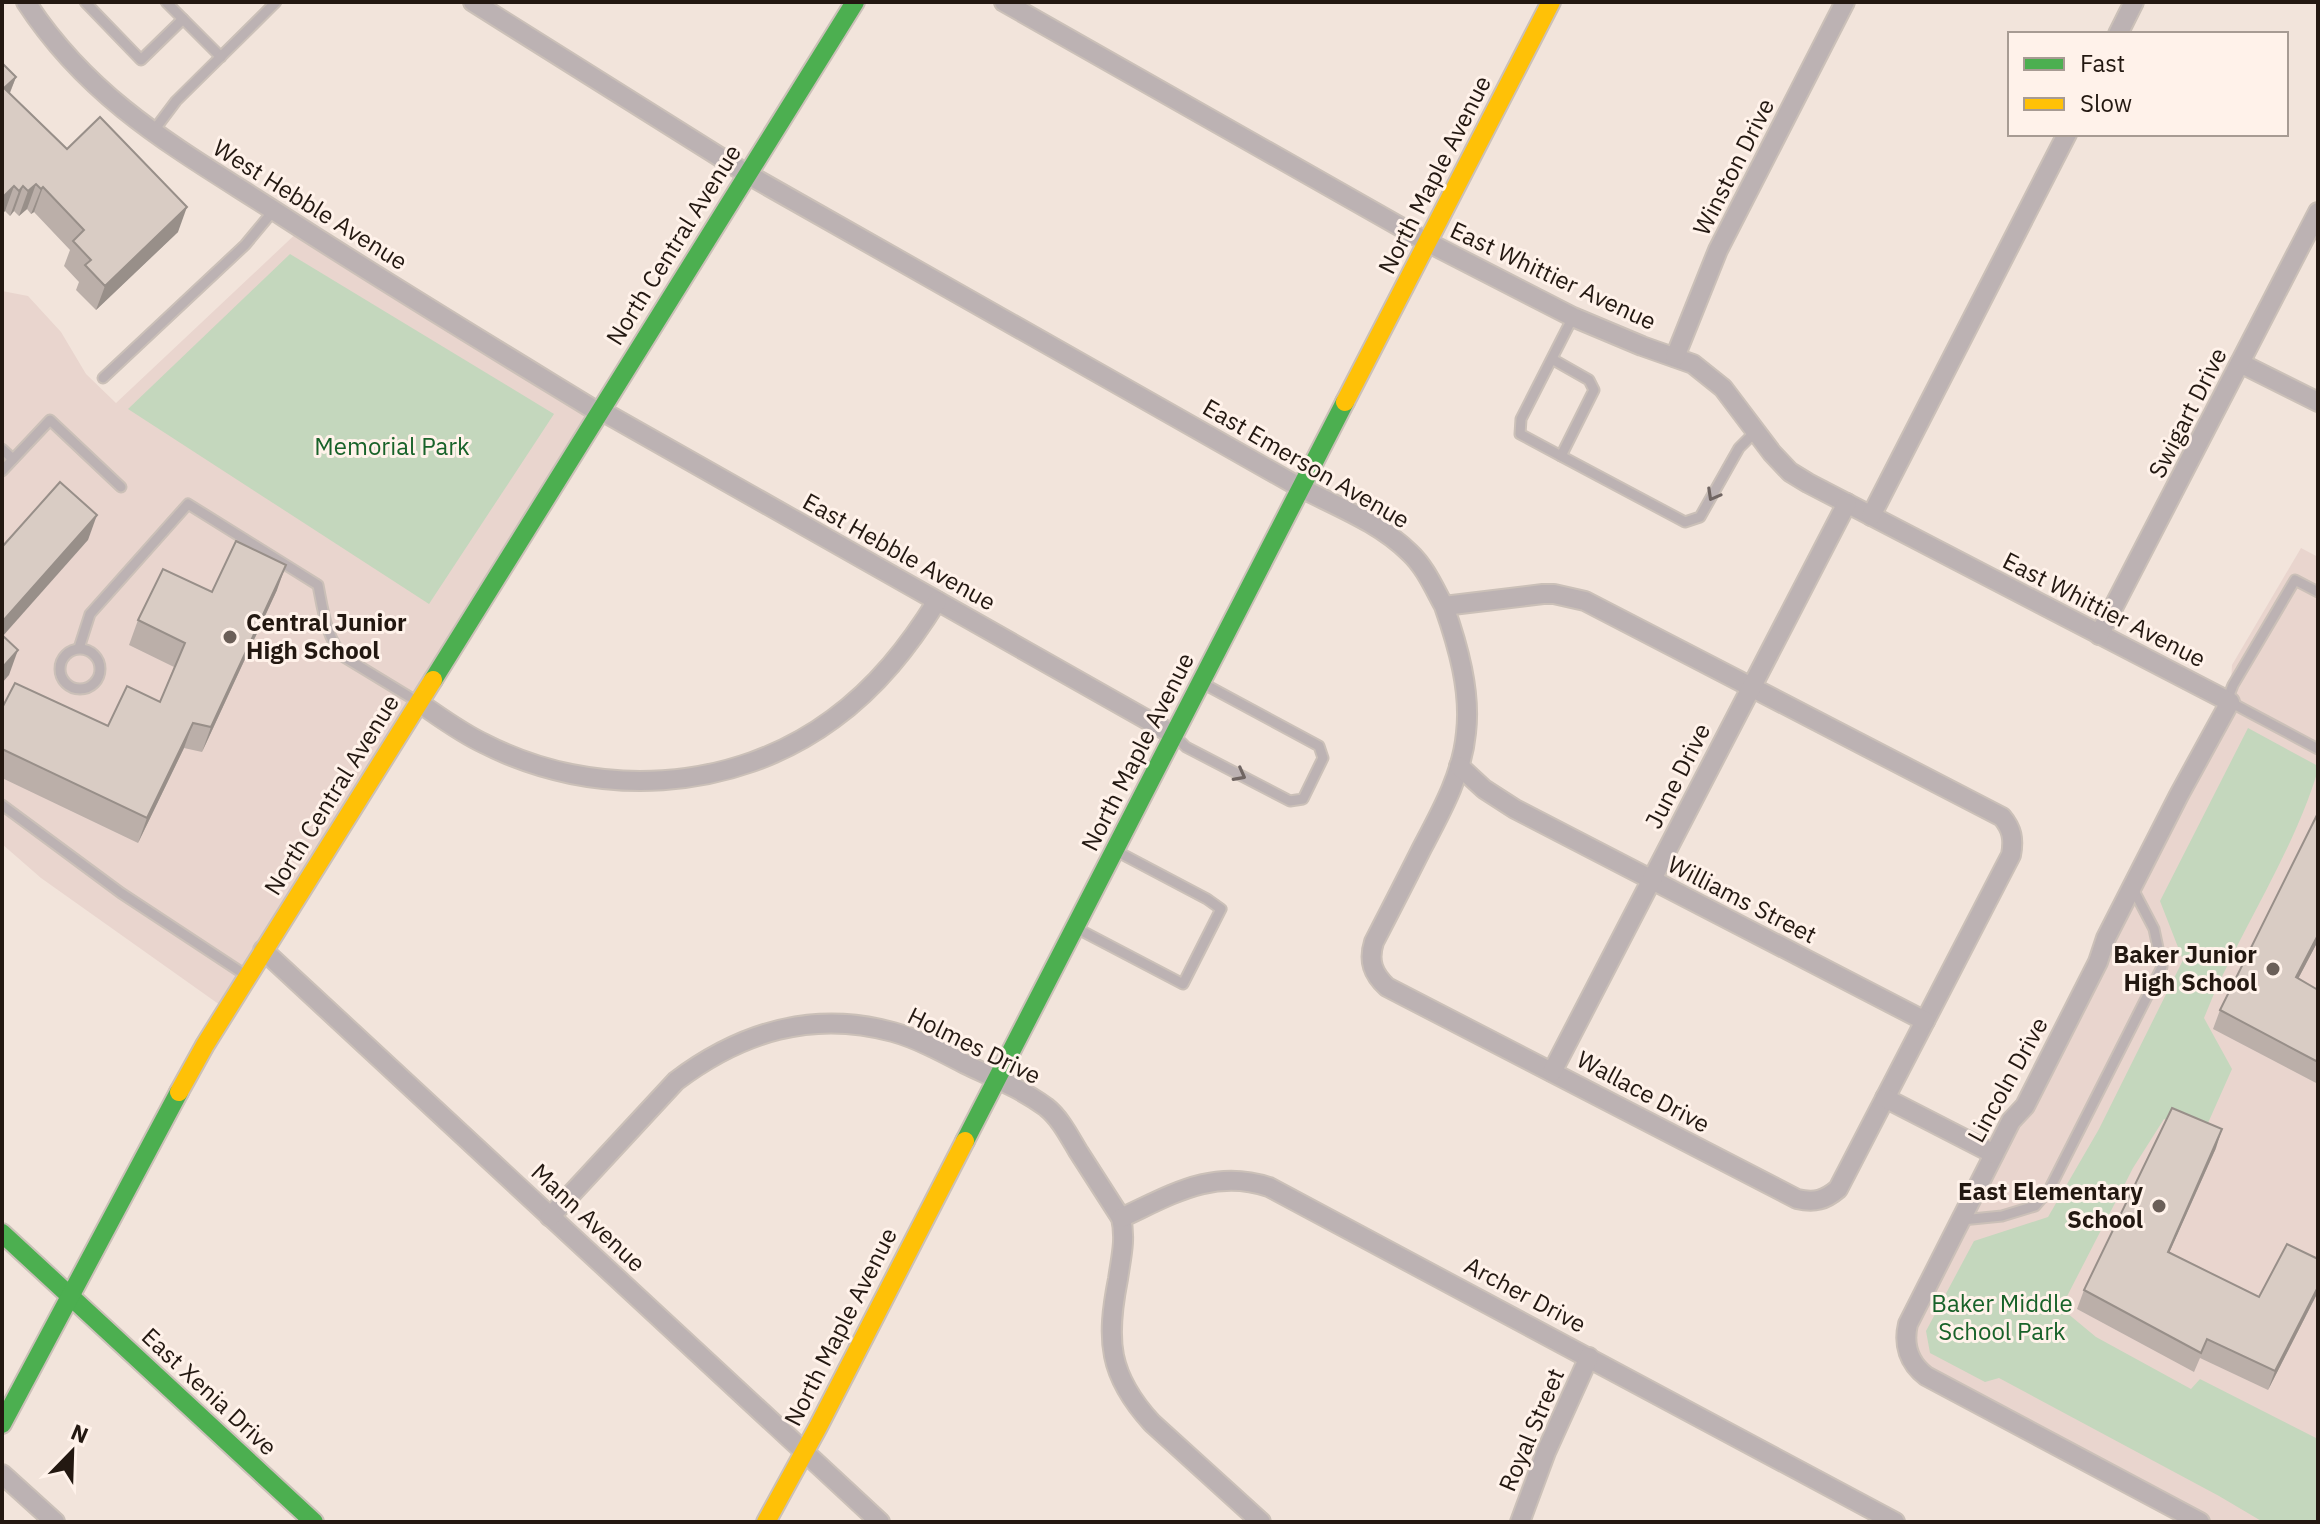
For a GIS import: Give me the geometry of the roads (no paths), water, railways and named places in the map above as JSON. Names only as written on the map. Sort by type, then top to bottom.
[{"type":"main road","name":"North Central Avenue","points":[[3,1420],[205,1045],[855,2]]},
{"type":"main road","name":"North Maple Avenue","points":[[766,1522],[1551,2]]},
{"type":"main road","name":"East Xenia Drive","points":[[2,1233],[314,1522]]},
{"type":"street","name":"West Hebble Avenue","points":[[26,2],[81,73],[152,133],[593,409],[600,410]]},
{"type":"street","name":"East Emerson Avenue","points":[[473,2],[747,174],[1301,488],[1371,523],[1411,554],[1430,579],[1444,606]]},
{"type":"street","name":"East Whittier Avenue","points":[[1004,2],[1427,242],[1573,317],[1693,364],[1711,377],[1736,403],[1772,453],[1790,472],[2228,701]]},
{"type":"street","name":"Winston Drive","points":[[1675,357],[1718,250],[1845,2]]},
{"type":"street","points":[[2119,32],[2134,2]]},
{"type":"street","points":[[1871,516],[2066,136]]},
{"type":"street","name":"Swigart Drive","points":[[2099,635],[2318,212]]},
{"type":"street","points":[[2240,363],[2318,402]]},
{"type":"street","name":"East Hebble Avenue","points":[[600,410],[1174,735]]},
{"type":"street","name":"June Drive","points":[[1552,1072],[1847,503]]},
{"type":"street","points":[[1444,606],[1543,594],[1574,597],[1751,686]]},
{"type":"street","points":[[418,702],[485,744],[520,760],[558,772],[632,782],[702,776],[769,755],[834,719],[890,667],[915,637],[937,601]]},
{"type":"street","name":"Wallace Drive","points":[[1444,606],[1464,676],[1466,735],[1445,804],[1374,942],[1372,965],[1378,979],[1387,987],[1779,1190],[1809,1202],[1822,1200],[1838,1189],[2011,855],[2012,834],[2002,817],[1751,686]]},
{"type":"street","name":"Lincoln Drive","points":[[2200,1522],[1919,1370],[1908,1353],[1906,1343],[1908,1324],[2011,1121],[2025,1106],[2098,962],[2106,938],[2228,701]]},
{"type":"street","name":"Williams Street","points":[[1459,766],[1484,789],[1508,805],[1925,1021]]},
{"type":"street","name":"Mann Avenue","points":[[263,950],[880,1522]]},
{"type":"street","name":"Holmes Drive","points":[[550,1217],[676,1081],[718,1052],[762,1033],[817,1023],[871,1027],[918,1041],[1046,1107],[1121,1218]]},
{"type":"street","points":[[1885,1098],[1994,1154]]},
{"type":"street","name":"Archer Drive","points":[[1121,1218],[1203,1182],[1232,1180],[1260,1184],[1447,1280],[1895,1522]]},
{"type":"street","points":[[1121,1218],[1124,1244],[1110,1318],[1114,1357],[1121,1379],[1152,1423],[1261,1522]]},
{"type":"street","name":"Royal Street","points":[[1520,1522],[1546,1452],[1589,1357]]},
{"type":"street","points":[[2,1474],[55,1522]]},
{"type":"lane","points":[[85,2],[141,60],[183,19]]},
{"type":"lane","points":[[166,2],[221,57]]},
{"type":"lane","points":[[152,133],[176,101],[276,2]]},
{"type":"lane","points":[[103,378],[245,245],[274,210]]},
{"type":"lane","points":[[1573,317],[1521,419],[1520,434],[1685,522],[1700,517],[1739,448],[1756,431]]},
{"type":"lane","points":[[1552,359],[1589,380],[1594,390],[1561,456]]},
{"type":"lane","points":[[2,471],[50,420],[121,487]]},
{"type":"lane","points":[[2,449],[13,459]]},
{"type":"lane","points":[[79,648],[92,652],[100,664],[95,683],[83,689],[70,687],[61,677],[60,664],[67,653],[79,648],[90,614],[188,504],[318,585],[327,628],[337,649],[344,657],[418,702]]},
{"type":"lane","points":[[2318,592],[2295,580],[2233,685],[2228,701],[2318,749]]},
{"type":"lane","points":[[1174,735],[1186,747],[1290,801],[1303,799],[1323,758],[1319,746],[1201,682]]},
{"type":"lane","points":[[2,805],[121,893],[247,976]]},
{"type":"lane","points":[[1075,928],[1183,984],[1221,909],[1115,850]]},
{"type":"lane","points":[[1961,1220],[2002,1216],[2035,1206],[2049,1190],[2162,967],[2154,929],[2132,887]]},
{"type":"place","name":"Central Junior High School","points":[[230,637]]},
{"type":"place","name":"Baker Junior High School","points":[[2273,969]]},
{"type":"place","name":"East Elementary School","points":[[2159,1206]]},
{"type":"park label","name":"Memorial Park","points":[[392,447]]},
{"type":"park label","name":"Baker Middle School Park","points":[[2002,1318]]}]
